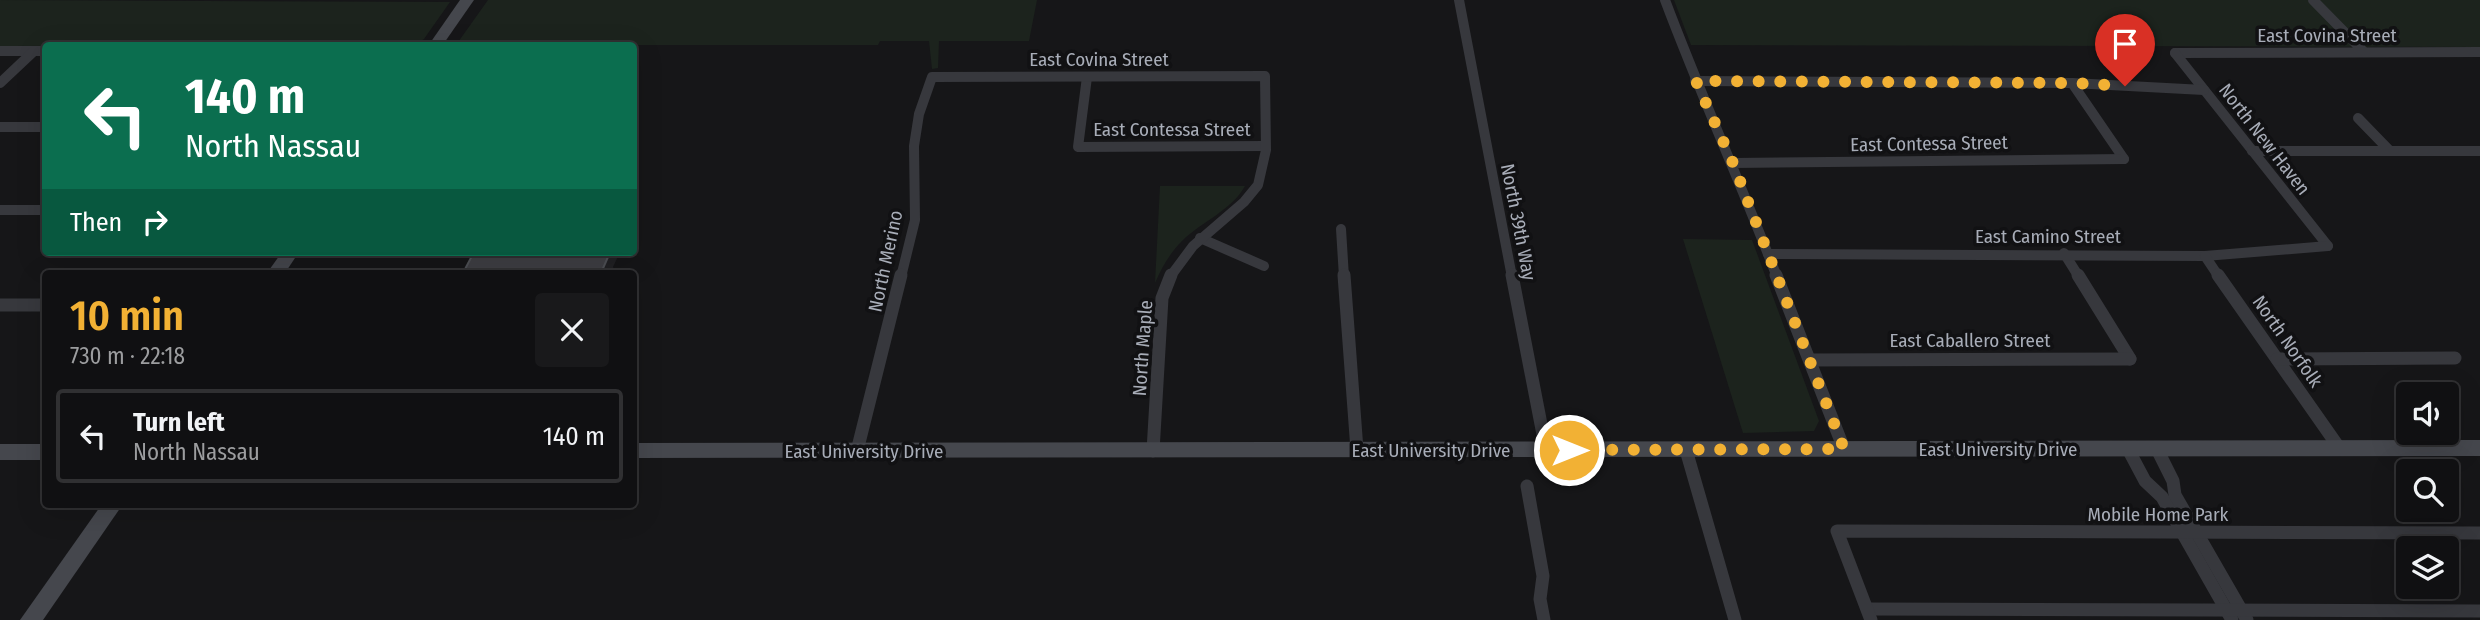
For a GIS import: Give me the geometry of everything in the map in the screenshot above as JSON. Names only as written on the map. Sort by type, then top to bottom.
[{"type":"main road","points":[[438,42],[467,0]]},
{"type":"main road","name":"East University Drive","points":[[637,451],[2480,449]]},
{"type":"main road","points":[[0,452],[42,452]]},
{"type":"main road","points":[[31,620],[110,508]]},
{"type":"street","name":"North 39th Way","points":[[1459,0],[1546,450]]},
{"type":"street","points":[[1665,0],[1696,81],[1733,163],[1844,449]]},
{"type":"street","points":[[2313,0],[2364,52]]},
{"type":"street","points":[[0,51],[42,51]]},
{"type":"street","points":[[0,83],[33,51]]},
{"type":"street","name":"East Covina Street","points":[[2175,53],[2480,52]]},
{"type":"street","name":"North New Haven","points":[[2175,53],[2328,246]]},
{"type":"street","name":"East Covina Street","points":[[932,77],[1265,76]]},
{"type":"street","name":"North Maple","points":[[1153,451],[1162,298],[1168,276],[1200,238],[1245,202],[1262,176],[1265,76]]},
{"type":"street","name":"North Merino","points":[[857,451],[915,219],[914,146],[919,114],[932,77]]},
{"type":"street","name":"East Contessa Street","points":[[1087,77],[1078,147],[1265,146]]},
{"type":"street","points":[[1696,81],[2073,83],[2204,90]]},
{"type":"street","name":"East Contessa Street","points":[[1733,163],[2124,159],[2073,83]]},
{"type":"street","points":[[2358,118],[2390,151]]},
{"type":"street","points":[[0,127],[42,127]]},
{"type":"street","points":[[2252,151],[2480,151]]},
{"type":"street","points":[[0,211],[42,210]]},
{"type":"street","points":[[1341,229],[1357,450]]},
{"type":"street","points":[[1200,238],[1264,266]]},
{"type":"street","name":"East Camino Street","points":[[1768,254],[2205,256],[2247,254],[2287,246],[2328,246]]},
{"type":"street","name":"East Caballero Street","points":[[1810,360],[2130,359],[2064,254]]},
{"type":"street","name":"North Norfolk","points":[[2205,256],[2340,449]]},
{"type":"street","points":[[0,305],[42,305]]},
{"type":"street","points":[[2277,359],[2455,358]]},
{"type":"street","points":[[2128,449],[2145,481],[2162,497],[2190,533],[2237,615]]},
{"type":"street","points":[[2157,449],[2173,481],[2175,495],[2190,533]]},
{"type":"street","points":[[1686,450],[1735,620]]},
{"type":"street","points":[[1527,486],[1543,576],[1540,599],[1544,620]]},
{"type":"street","name":"Mobile Home Park","points":[[1870,615],[1837,531],[2480,533]]},
{"type":"street","points":[[1870,615],[2237,615],[2480,611]]},
{"type":"shaded area","points":[[0,0],[450,2],[420,42],[42,42],[42,46],[0,46]]},
{"type":"shaded area","points":[[488,0],[1037,0],[1029,41],[939,41],[938,68],[932,69],[929,41],[880,41],[878,45],[458,42]]},
{"type":"shaded area","points":[[1674,0],[2480,0],[2480,47],[1691,45]]},
{"type":"shaded area","points":[[1160,186],[1245,186],[1232,202],[1178,246],[1155,283]]},
{"type":"shaded area","points":[[1683,239],[1752,240],[1819,421],[1814,431],[1743,433]]},
{"type":"building","points":[[472,256],[608,257],[602,270],[465,270]]},
{"type":"route","points":[[1569,450],[1844,449],[1733,163],[1696,81],[2073,83],[2125,86]]}]
